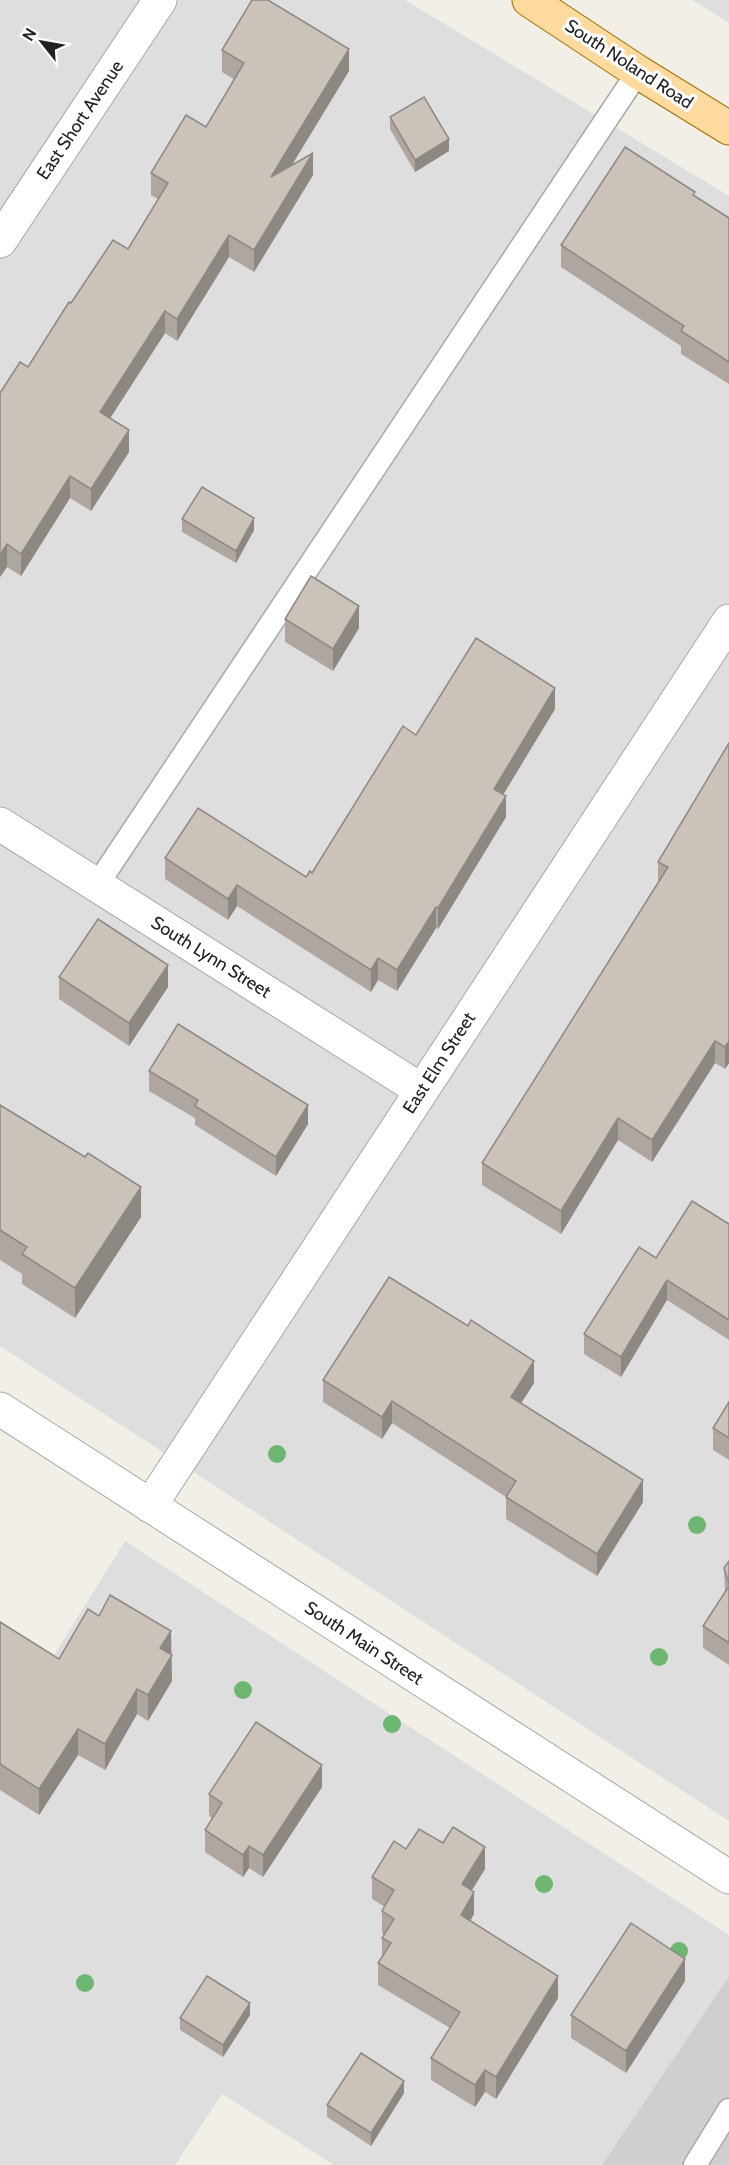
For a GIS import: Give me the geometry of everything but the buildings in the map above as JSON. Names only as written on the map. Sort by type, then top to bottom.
[{"type":"main road","name":"South Noland Road","points":[[530,0],[638,72],[729,128]]},
{"type":"street","name":"East Short Avenue","points":[[0,241],[160,0]]},
{"type":"street","name":"East Elm Street","points":[[150,1506],[729,621]]},
{"type":"street","name":"South Lynn Street","points":[[0,824],[421,1090]]},
{"type":"street","name":"South Main Street","points":[[0,1408],[729,1877]]},
{"type":"lane","points":[[97,885],[638,72]]},
{"type":"lane","points":[[695,2165],[729,2110]]},
{"type":"shaded area","points":[[0,0],[405,0],[729,196],[729,1821],[0,1346]]},
{"type":"shaded area","points":[[692,0],[729,0],[729,23]]},
{"type":"shaded area","points":[[125,1541],[729,1935],[729,1976],[602,2165],[334,2165],[222,2094],[175,2165],[0,2165],[0,1742]]},
{"type":"shaded area","points":[[729,1976],[729,2165],[602,2165]]}]
